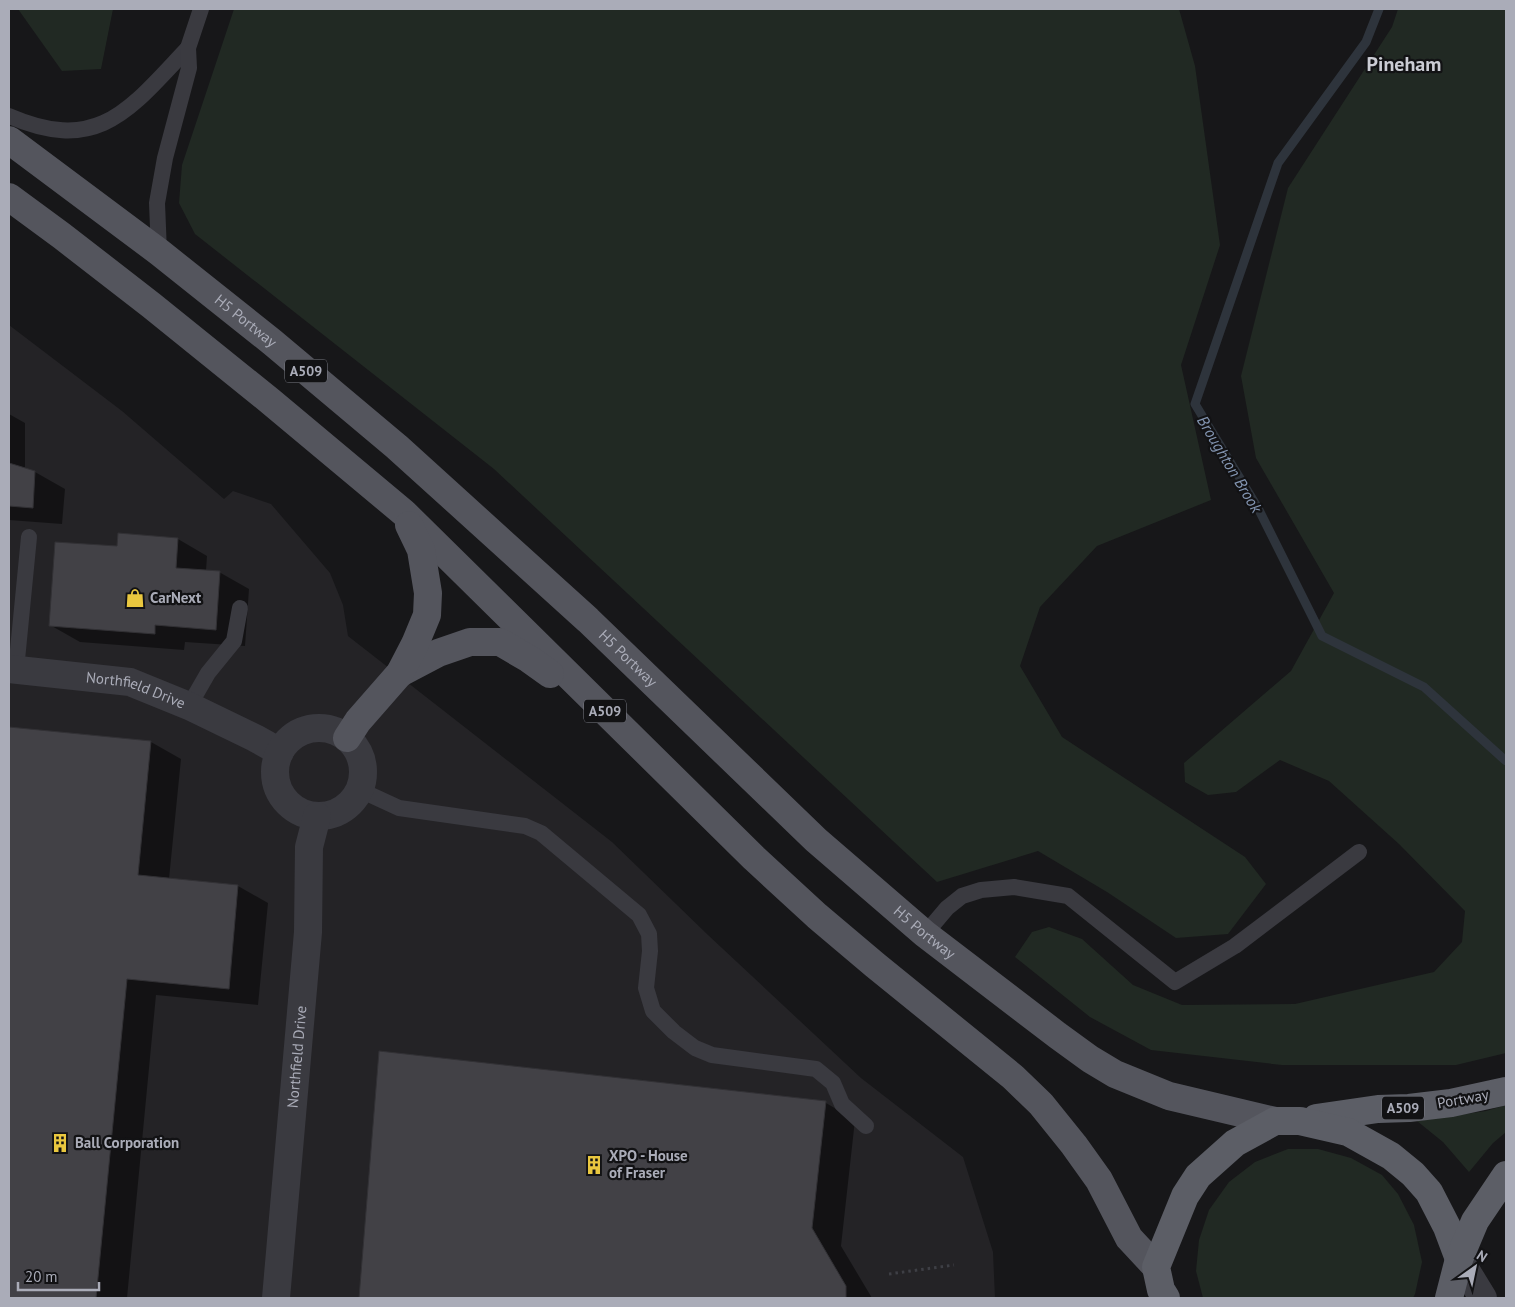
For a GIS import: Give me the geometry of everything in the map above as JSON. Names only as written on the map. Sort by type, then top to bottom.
[{"type":"highway","name":"Portway","points":[[1287,1121],[1378,1109],[1410,1108],[1451,1103],[1506,1091]]},
{"type":"highway","name":"A509","points":[[1160,1288],[1185,1196],[1198,1176],[1235,1143],[1287,1121],[1348,1132],[1377,1147],[1413,1174],[1429,1192],[1438,1206],[1459,1258]]},
{"type":"highway","points":[[1449,1298],[1459,1258],[1475,1221],[1506,1175]]},
{"type":"main road","name":"H5 Portway","points":[[9,140],[159,252],[272,342],[397,447],[588,620],[816,840],[925,934],[1056,1035],[1090,1059],[1116,1074],[1169,1096],[1287,1121]]},
{"type":"main road","name":"A509","points":[[9,197],[151,305],[404,513],[747,851],[817,916],[1013,1077],[1041,1104],[1099,1180],[1129,1238],[1160,1288]]},
{"type":"main road","name":"A509","points":[[400,673],[415,644],[426,615],[428,593],[421,550],[404,513]]},
{"type":"main road","name":"A509","points":[[400,673],[438,653],[470,642],[500,642],[528,659],[613,719]]},
{"type":"main road","points":[[347,738],[358,721],[400,673]]},
{"type":"street","name":"Northfield Drive","points":[[12,669],[130,682],[189,706],[280,752]]},
{"type":"street","points":[[323,728],[336,731],[347,738],[356,748],[362,761],[364,776],[360,790],[353,801],[342,810],[330,815],[317,816],[303,813],[291,805],[281,794],[276,781],[276,766],[280,752],[287,742],[298,734],[310,729],[323,728]]},
{"type":"street","name":"Northfield Drive","points":[[276,1298],[308,932],[309,847],[317,816]]},
{"type":"street","points":[[1459,1258],[1483,1298]]},
{"type":"lane","points":[[159,252],[157,203],[165,158],[189,68],[188,48],[201,9]]},
{"type":"lane","points":[[9,116],[32,126],[56,130],[80,130],[104,123],[126,111],[145,95],[188,48]]},
{"type":"lane","points":[[12,669],[29,537]]},
{"type":"lane","points":[[189,706],[208,673],[234,641],[240,608]]},
{"type":"lane","points":[[360,790],[399,808],[525,826],[541,832],[639,916],[649,934],[650,951],[646,988],[653,1010],[674,1032],[695,1048],[712,1055],[816,1069],[833,1083],[842,1104],[866,1126]]},
{"type":"lane","points":[[925,934],[947,908],[962,896],[981,890],[1014,887],[1068,896],[1175,982],[1235,946],[1359,852]]},
{"type":"path","points":[[890,1274],[954,1265]]},
{"type":"shaded area","points":[[18,9],[113,9],[101,69],[62,71]]},
{"type":"shaded area","points":[[234,9],[1179,9],[1195,66],[1220,245],[1181,365],[1211,500],[1097,546],[1040,607],[1020,666],[1062,737],[1245,857],[1266,884],[1228,934],[1176,938],[1107,892],[1038,851],[937,882],[494,469],[195,234],[179,203],[182,165]]},
{"type":"shaded area","points":[[1398,9],[1506,9],[1506,1053],[1456,1065],[1282,1065],[1151,1050],[1090,1017],[1015,957],[1032,932],[1049,927],[1082,939],[1133,985],[1182,1005],[1295,1004],[1434,972],[1462,942],[1465,911],[1399,844],[1329,781],[1280,760],[1236,792],[1208,795],[1185,782],[1184,763],[1291,671],[1334,593],[1256,458],[1241,376],[1288,188],[1392,27]]},
{"type":"shaded area","points":[[9,325],[122,411],[224,499],[233,491],[271,504],[330,573],[343,605],[348,636],[612,842],[861,1078],[963,1157],[993,1252],[995,1298],[9,1298]]},
{"type":"shaded area","points":[[1506,1105],[1506,1132],[1493,1143],[1469,1172],[1443,1142],[1417,1121],[1486,1111]]},
{"type":"shaded area","points":[[1288,1149],[1318,1149],[1351,1158],[1382,1175],[1398,1194],[1414,1225],[1422,1262],[1413,1298],[1203,1298],[1196,1271],[1199,1240],[1209,1210],[1229,1182],[1255,1162]]},
{"type":"building","points":[[9,463],[35,471],[33,508],[9,506]]},
{"type":"building","name":"CarNext","points":[[118,533],[178,538],[176,568],[220,571],[216,630],[155,625],[155,634],[49,626],[55,542],[117,546]]},
{"type":"building","name":"Ball Corporation","points":[[9,727],[151,741],[138,875],[238,885],[229,989],[127,979],[96,1298],[9,1298]]},
{"type":"building","name":"XPO - House of Fraser","points":[[379,1051],[826,1101],[812,1228],[846,1286],[846,1298],[359,1298]]},
{"type":"waterway","name":"Broughton Brook","points":[[1379,9],[1366,42],[1278,163],[1195,404],[1258,508],[1322,636],[1424,687],[1506,761]]},
{"type":"place","name":"CarNext","points":[[135,598]]},
{"type":"place","name":"Ball Corporation","points":[[60,1143]]},
{"type":"place","name":"XPO - House of Fraser","points":[[594,1165]]},
{"type":"district","name":"Pineham","points":[[1404,64]]}]
